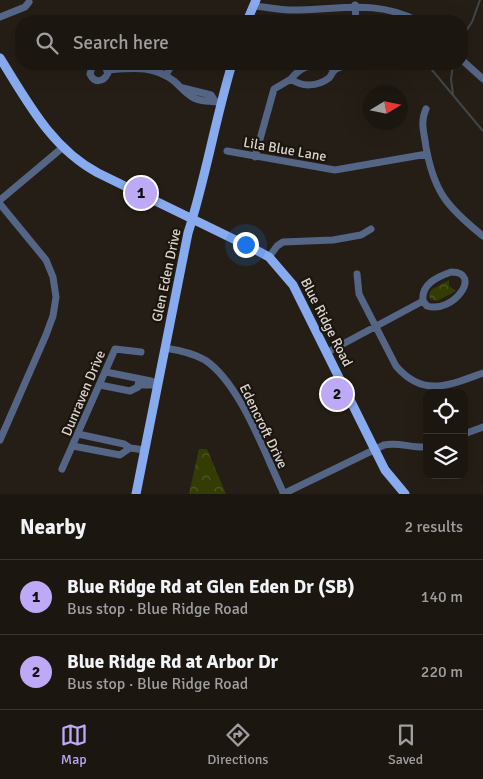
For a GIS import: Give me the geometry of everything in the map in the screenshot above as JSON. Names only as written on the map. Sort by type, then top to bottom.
[{"type":"main road","points":[[249,15],[254,3]]},
{"type":"main road","name":"Blue Ridge Road","points":[[0,58],[39,119],[62,148],[88,168],[269,257],[293,285],[328,352],[385,470],[405,494]]},
{"type":"main road","name":"Glen Eden Drive","points":[[136,494],[157,385],[218,102],[230,70]]},
{"type":"street","points":[[0,18],[25,7],[29,2]]},
{"type":"street","points":[[254,3],[298,10],[355,5],[382,7],[407,15]]},
{"type":"street","points":[[355,5],[356,15]]},
{"type":"street","points":[[468,65],[483,79]]},
{"type":"street","points":[[91,70],[90,74],[96,80],[104,79],[106,70]]},
{"type":"street","points":[[159,70],[183,88],[211,95],[218,102]]},
{"type":"street","points":[[166,76],[169,70]]},
{"type":"street","points":[[255,157],[274,89],[291,79],[300,70]]},
{"type":"street","points":[[291,79],[297,84],[310,85],[330,77],[334,70]]},
{"type":"street","points":[[426,109],[421,119],[433,178],[441,195],[452,209],[483,236]]},
{"type":"street","points":[[0,200],[62,148]]},
{"type":"street","name":"Lila Blue Lane","points":[[227,151],[335,170],[427,154]]},
{"type":"street","points":[[0,204],[46,260],[53,277],[56,298],[53,316],[46,335],[0,440]]},
{"type":"street","points":[[269,257],[277,246],[283,242],[333,240],[361,235],[371,229]]},
{"type":"street","points":[[458,272],[468,282],[468,288],[464,294],[440,307],[427,306],[422,301],[423,292],[427,284],[447,273],[458,272]]},
{"type":"street","points":[[357,274],[359,294],[396,366],[402,373],[427,386],[447,386],[483,373]]},
{"type":"street","points":[[328,352],[422,301]]},
{"type":"street","name":"Edencroft Drive","points":[[165,348],[187,352],[203,359],[225,378],[284,494]]},
{"type":"street","name":"Dunraven Drive","points":[[62,469],[114,350],[141,352]]},
{"type":"street","points":[[106,372],[139,382],[152,381],[157,385]]},
{"type":"street","points":[[100,385],[130,391],[139,382]]},
{"type":"street","points":[[468,433],[483,427]]},
{"type":"street","points":[[78,434],[124,444],[130,448],[145,450]]},
{"type":"street","points":[[284,494],[375,450],[392,444],[410,448],[423,447]]},
{"type":"street","points":[[73,446],[120,455],[130,448]]},
{"type":"green space","points":[[449,280],[449,286],[456,291],[437,301],[430,299],[429,294],[431,290]]},
{"type":"green space","points":[[199,449],[207,449],[226,494],[189,494]]},
{"type":"waterway","points":[[468,28],[480,0]]},
{"type":"waterway","points":[[432,70],[483,131]]},
{"type":"waterway","points":[[452,70],[451,80],[453,93]]},
{"type":"place","name":"Blue Ridge Rd at Glen Eden Dr (SB)","points":[[141,193]]},
{"type":"place","name":"Blue Ridge Rd at Arbor Dr","points":[[337,394]]}]
